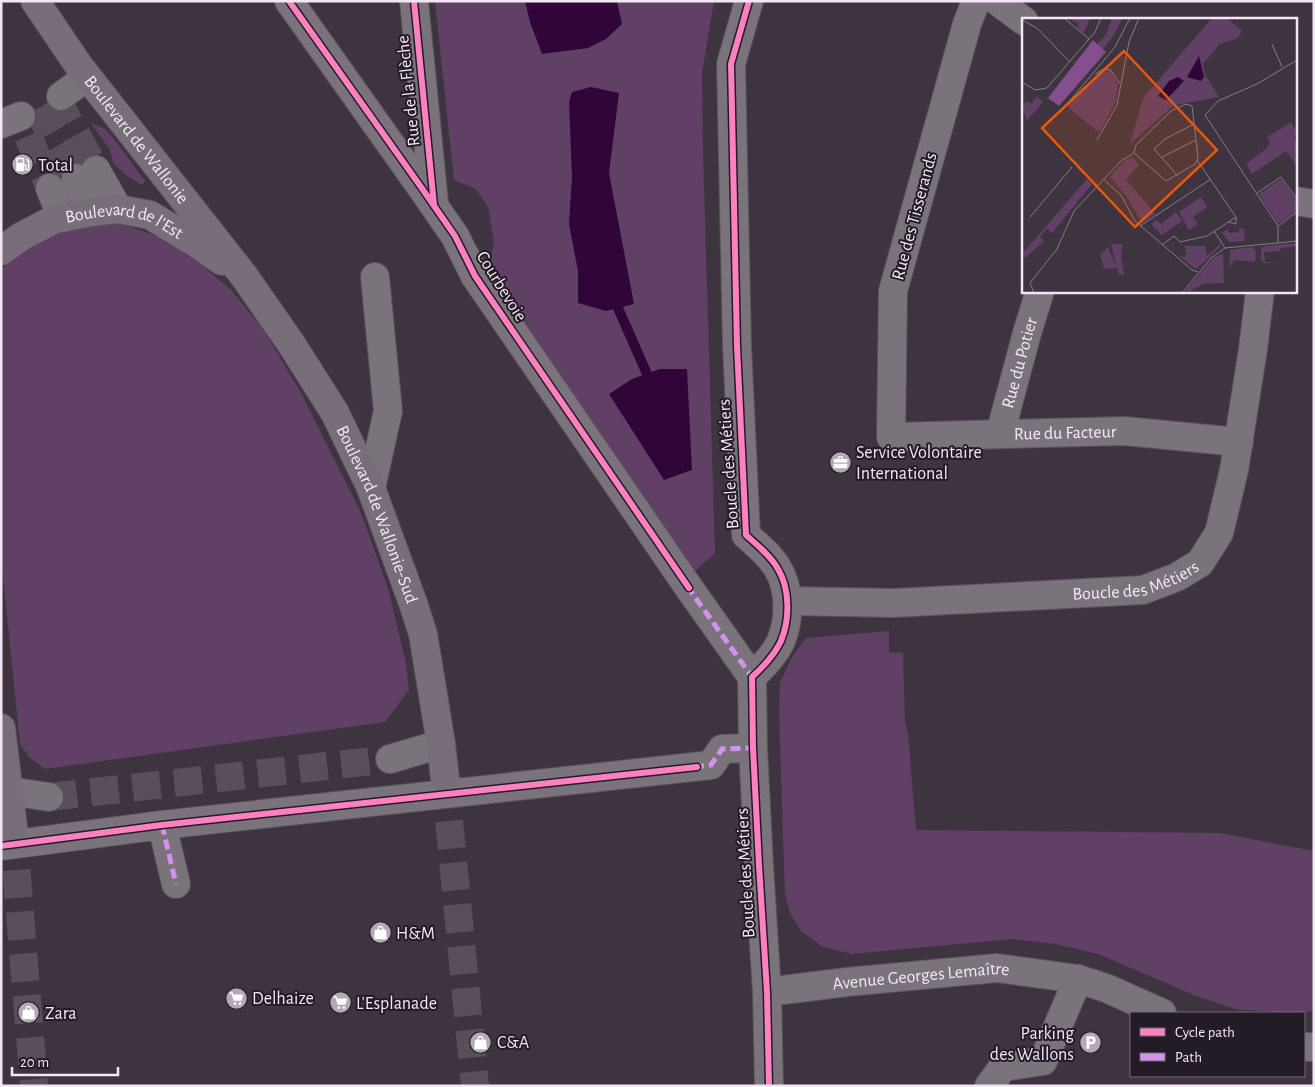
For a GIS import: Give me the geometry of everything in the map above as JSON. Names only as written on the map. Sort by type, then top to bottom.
[{"type":"main road","name":"Boulevard de Wallonie","points":[[35,1],[78,66],[244,276]]},
{"type":"main road","name":"Boulevard de l'Est","points":[[2,249],[55,219],[118,209],[150,215],[196,243],[244,276]]},
{"type":"main road","name":"Boulevard de Wallonie-Sud","points":[[244,276],[292,345],[334,413],[371,488],[423,634],[442,744],[445,779]]},
{"type":"main road","points":[[1,728],[9,791],[7,837]]},
{"type":"street","name":"Courbevoie","points":[[288,1],[455,236],[475,276],[752,677]]},
{"type":"street","name":"Rue de la Flèche","points":[[414,1],[435,207]]},
{"type":"street","name":"Boucle des Métiers","points":[[749,1],[731,64],[737,346],[746,535],[767,554],[778,568],[785,583],[788,601],[786,622],[781,641],[765,665],[752,677],[753,748],[767,992]]},
{"type":"street","name":"Rue des Tisserands","points":[[891,437],[893,291],[967,24],[976,1]]},
{"type":"street","points":[[997,1],[1022,20]]},
{"type":"street","points":[[61,96],[87,77]]},
{"type":"street","points":[[91,212],[86,174],[118,209]]},
{"type":"street","points":[[50,188],[62,218]]},
{"type":"street","points":[[1298,201],[1314,204]]},
{"type":"street","points":[[371,488],[388,411],[375,277]]},
{"type":"street","name":"Rue du Potier","points":[[1000,434],[1040,292]]},
{"type":"street","name":"Boucle des Métiers","points":[[788,601],[894,603],[1143,590],[1176,577],[1200,563],[1219,533],[1234,470],[1260,292]]},
{"type":"street","name":"Rue du Facteur","points":[[891,437],[1124,430],[1239,442]]},
{"type":"street","points":[[390,759],[442,744]]},
{"type":"street","points":[[7,837],[162,825],[697,767],[711,765],[722,749],[753,748]]},
{"type":"street","points":[[9,791],[49,798]]},
{"type":"street","points":[[162,825],[176,884]]},
{"type":"street","name":"Avenue Georges Lemaître","points":[[767,992],[847,982],[997,968],[1078,979],[1106,988],[1160,1012]]},
{"type":"street","points":[[990,1086],[1003,1067],[1044,1061],[1078,979]]},
{"type":"street","points":[[767,992],[769,1086]]},
{"type":"shaded area","points":[[435,1],[714,1],[702,73],[715,553],[694,572],[489,271],[494,241],[488,207],[476,189],[454,180]]},
{"type":"shaded area","points":[[525,1],[617,1],[622,24],[606,39],[588,48],[542,54],[530,22]]},
{"type":"shaded area","points":[[591,87],[619,93],[609,173],[634,304],[606,311],[578,303],[578,271],[569,224],[572,177],[569,102],[572,92]]},
{"type":"shaded area","points":[[91,123],[104,128],[111,135],[145,181],[143,184],[126,175],[113,163],[110,150]]},
{"type":"shaded area","points":[[91,223],[119,223],[162,238],[197,261],[231,290],[263,329],[301,393],[362,515],[388,588],[406,663],[409,690],[385,722],[45,769],[29,757],[20,744],[1,556],[1,270],[29,247],[65,230]]},
{"type":"shaded area","points":[[660,369],[687,369],[692,470],[664,480],[609,394],[632,379]]},
{"type":"shaded area","points":[[889,631],[889,652],[903,653],[905,722],[908,734],[916,830],[1219,833],[1314,851],[1314,1011],[1276,1012],[1235,1009],[1194,995],[1098,954],[1056,944],[1011,939],[852,954],[823,947],[801,931],[790,913],[785,894],[779,714],[780,683],[792,657],[806,638]]},
{"type":"waterway","points":[[615,296],[618,308],[647,374]]},
{"type":"tunnel","points":[[56,98],[96,170]]},
{"type":"tunnel","points":[[37,109],[76,178]]},
{"type":"tunnel","points":[[28,136],[50,188]]},
{"type":"tunnel","points":[[49,797],[390,759]]},
{"type":"tunnel","points":[[445,779],[475,1086]]},
{"type":"tunnel","points":[[13,828],[34,1086]]},
{"type":"marked path","points":[[687,586],[752,677],[752,680]]},
{"type":"marked path","points":[[694,767],[711,765],[722,749],[753,748]]},
{"type":"marked path","points":[[162,825],[176,884]]},
{"type":"cycle path","points":[[289,1],[455,236],[475,276],[689,588]]},
{"type":"cycle path","points":[[414,1],[434,205]]},
{"type":"cycle path","points":[[749,1],[731,64],[737,346],[746,535],[775,564],[782,577],[787,595],[786,623],[781,641],[768,660],[752,677],[753,748],[767,992],[769,1086]]},
{"type":"cycle path","points":[[1,846],[162,825],[697,767]]},
{"type":"place","name":"Total","points":[[22,165]]},
{"type":"place","name":"Service Volontaire International","points":[[840,462]]},
{"type":"place","name":"H&M","points":[[380,933]]},
{"type":"place","name":"Delhaize","points":[[236,998]]},
{"type":"place","name":"L'Esplanade","points":[[340,1003]]},
{"type":"place","name":"Zara","points":[[29,1013]]},
{"type":"place","name":"C&A","points":[[481,1042]]},
{"type":"place","name":"Parking des Wallons","points":[[1090,1043]]}]
